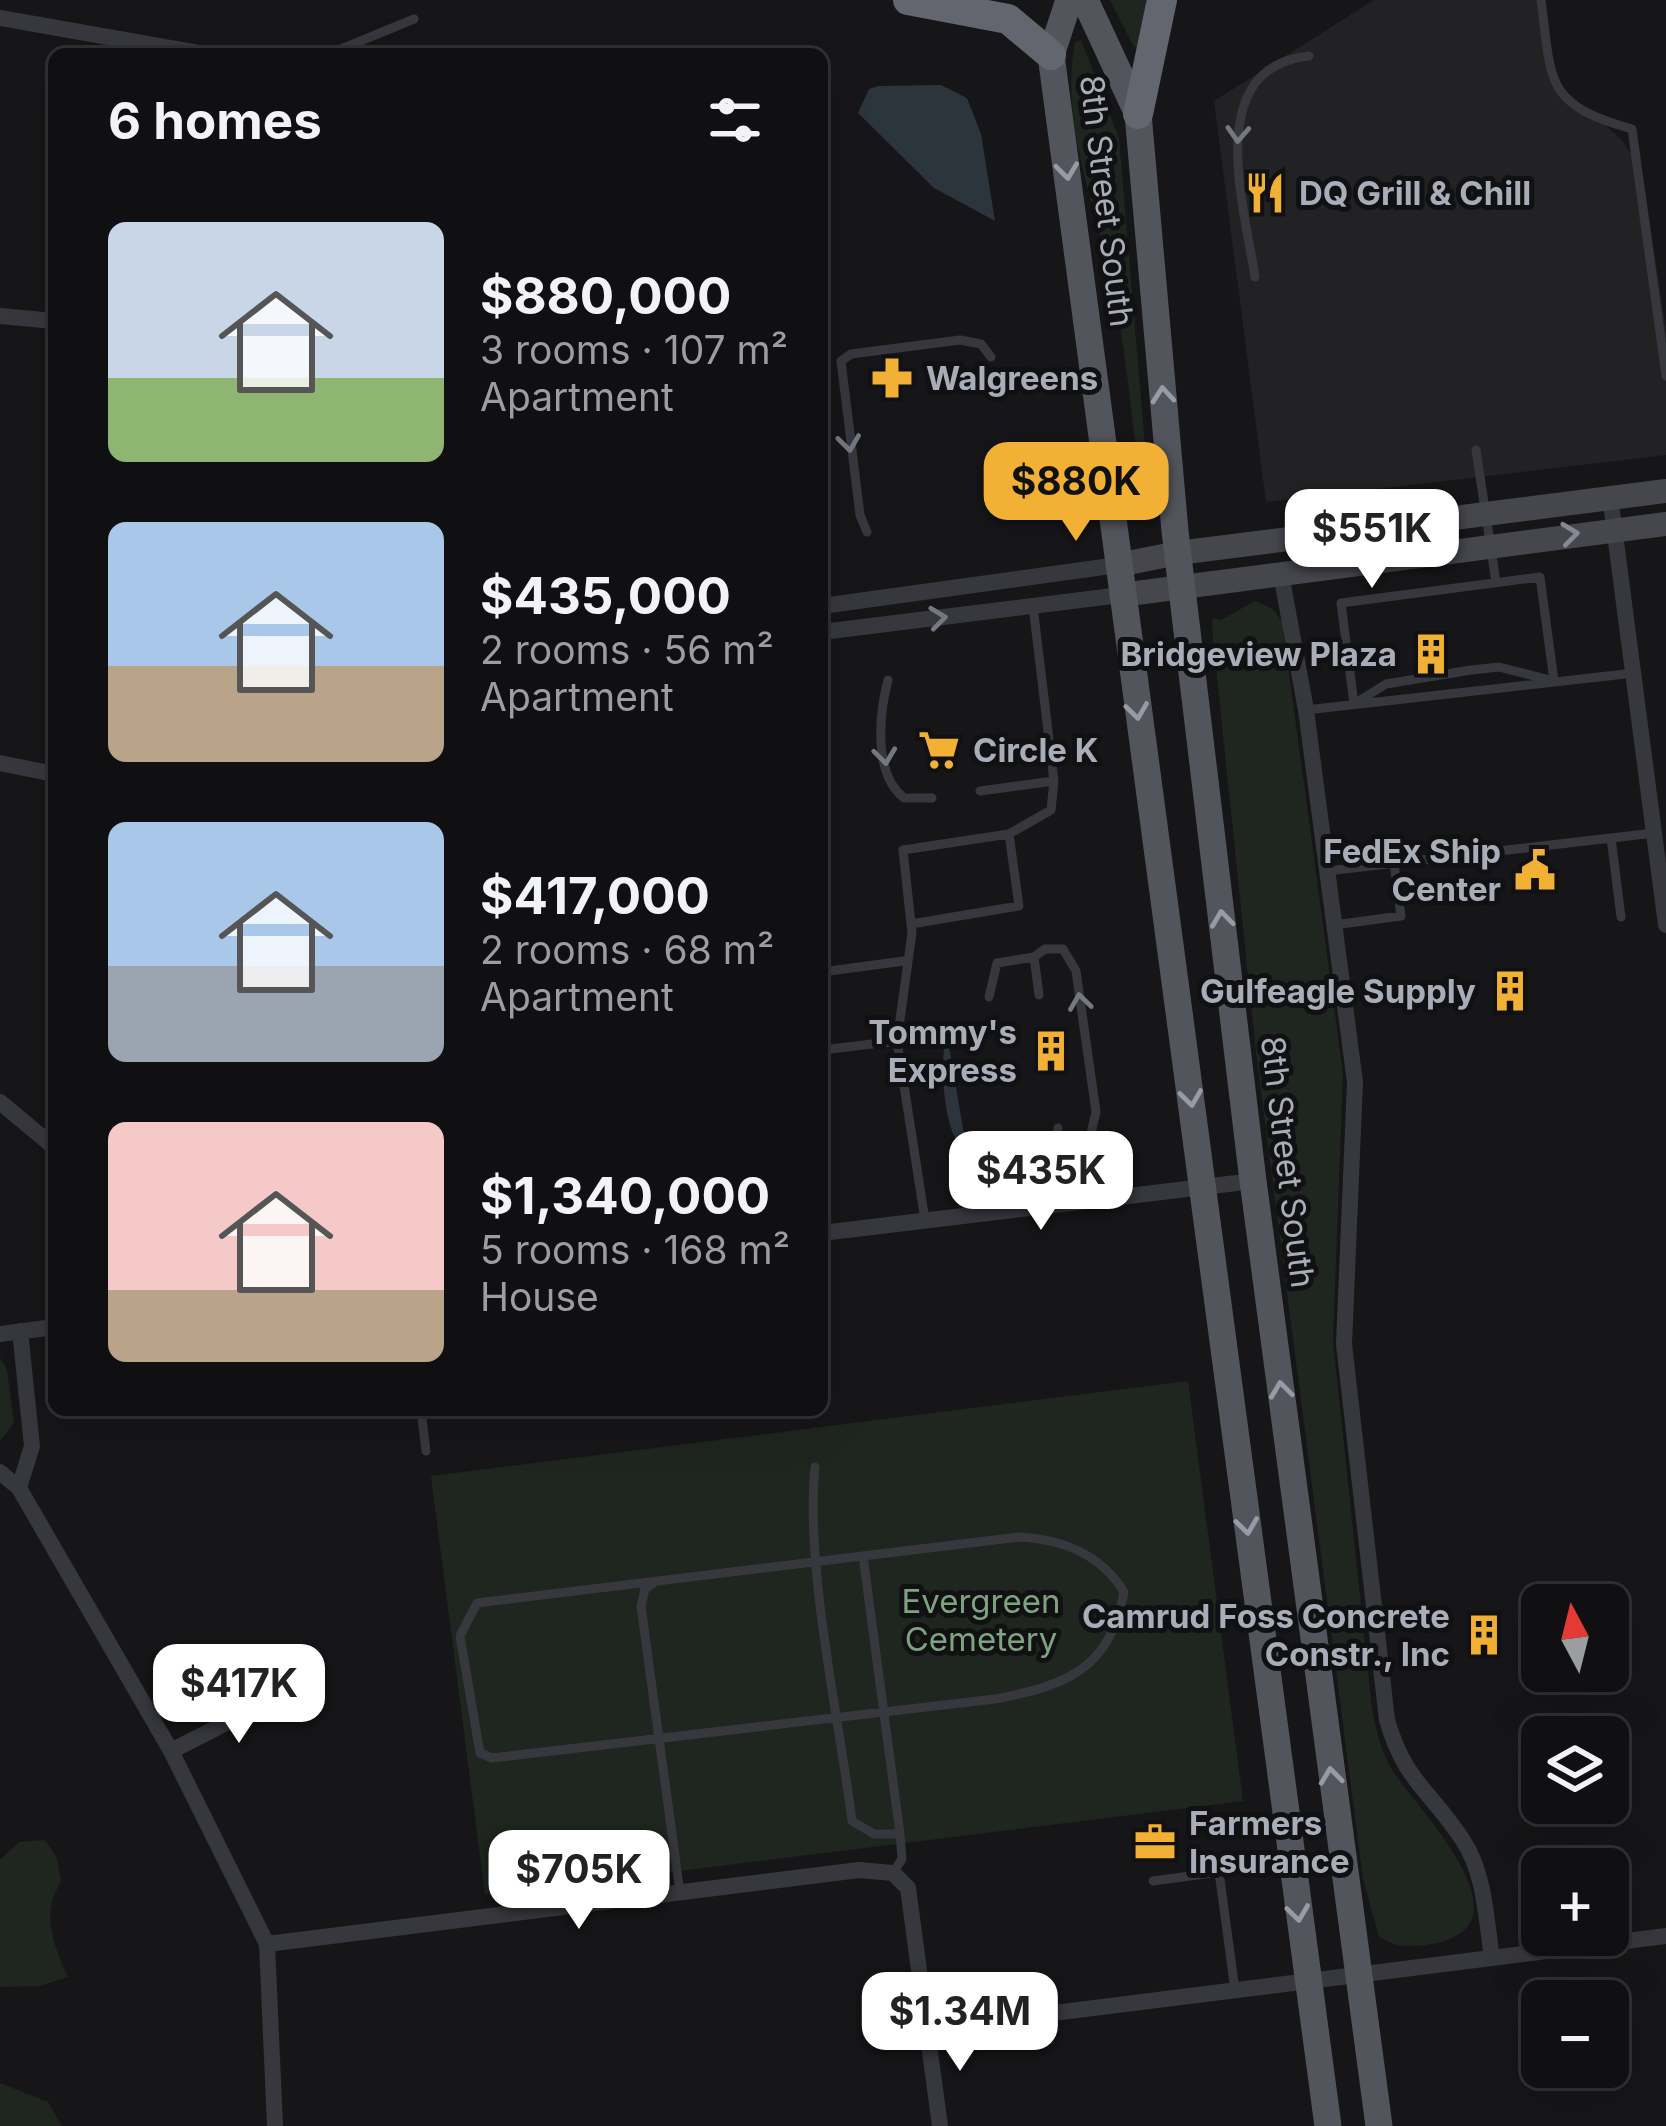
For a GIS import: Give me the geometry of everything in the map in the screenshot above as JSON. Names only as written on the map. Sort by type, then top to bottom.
[{"type":"highway","points":[[908,0],[1008,19],[1051,55]]},
{"type":"highway","points":[[1138,114],[1144,64],[1162,0]]},
{"type":"main road","name":"8th Street South","points":[[1069,0],[1051,55],[1328,2126]]},
{"type":"main road","name":"8th Street South","points":[[1085,0],[1138,114],[1182,588],[1253,1181],[1378,2126]]},
{"type":"street","points":[[0,19],[169,48]]},
{"type":"street","points":[[0,316],[48,320]]},
{"type":"street","points":[[828,605],[1118,566],[1178,553],[1666,491]]},
{"type":"street","points":[[1610,496],[1658,828],[1666,925]]},
{"type":"street","points":[[828,631],[1666,524]]},
{"type":"street","points":[[1281,574],[1306,710],[1355,1082],[1344,1344],[1387,1720],[1399,1762],[1463,1839],[1477,1869],[1492,1958]]},
{"type":"street","points":[[876,598],[880,626]]},
{"type":"street","points":[[0,764],[48,773]]},
{"type":"street","points":[[0,1102],[48,1142]]},
{"type":"street","points":[[828,1232],[1253,1181]]},
{"type":"street","points":[[0,1334],[48,1328]]},
{"type":"street","points":[[20,1331],[32,1446],[20,1488]]},
{"type":"street","points":[[0,1472],[20,1488],[171,1751],[267,1944],[275,2126]]},
{"type":"street","points":[[171,1751],[283,1694]]},
{"type":"street","points":[[267,1944],[859,1870],[893,1873],[908,1888],[940,2126]]},
{"type":"street","points":[[927,2029],[1666,1936]]},
{"type":"lane","points":[[1541,0],[1551,78],[1580,115],[1632,129],[1666,376]]},
{"type":"lane","points":[[344,48],[414,19]]},
{"type":"lane","points":[[1255,278],[1238,156],[1242,103],[1259,82],[1294,58],[1310,56]]},
{"type":"lane","points":[[867,532],[856,492],[842,361],[851,354],[960,340],[982,344],[991,358]]},
{"type":"lane","points":[[1476,450],[1496,582]]},
{"type":"lane","points":[[1354,704],[1341,603],[1496,582],[1540,577],[1554,681]]},
{"type":"lane","points":[[926,1220],[897,1041],[911,924],[903,850],[1009,834],[1051,811],[1054,781],[1033,606]]},
{"type":"lane","points":[[1354,704],[1386,684],[1499,667],[1554,681]]},
{"type":"lane","points":[[1306,710],[1634,673]]},
{"type":"lane","points":[[887,680],[880,714],[888,779],[904,798],[932,798]]},
{"type":"lane","points":[[980,791],[1054,781]]},
{"type":"lane","points":[[1327,871],[1611,838],[1658,828]]},
{"type":"lane","points":[[911,924],[1019,905],[1009,834]]},
{"type":"lane","points":[[1611,838],[1621,917]]},
{"type":"lane","points":[[1334,925],[1401,916],[1394,863]]},
{"type":"lane","points":[[989,997],[997,963],[1034,957],[1045,949],[1063,950],[1076,971],[1096,1112],[1086,1154],[1092,1200]]},
{"type":"lane","points":[[1034,957],[1039,995]]},
{"type":"lane","points":[[828,971],[904,961]]},
{"type":"lane","points":[[828,1049],[897,1041]]},
{"type":"lane","points":[[1000,1155],[1054,1147],[1058,1128]]},
{"type":"lane","points":[[423,1416],[426,1451]]},
{"type":"lane","points":[[815,1467],[812,1500],[818,1562],[852,1821],[874,1834],[900,1834]]},
{"type":"lane","points":[[1018,1537],[1052,1539],[1090,1556],[1124,1592],[1120,1613],[1101,1652],[1073,1678],[995,1699],[492,1758],[480,1754],[460,1636],[477,1604],[494,1598],[818,1562],[1018,1537]]},
{"type":"lane","points":[[863,1556],[900,1834],[902,1859],[893,1873]]},
{"type":"lane","points":[[657,1581],[645,1589],[641,1606],[680,1893]]},
{"type":"lane","points":[[1153,1880],[1219,1872],[1235,1990]]},
{"type":"shaded area","points":[[1374,0],[1541,0],[1551,78],[1621,139],[1642,170],[1666,330],[1666,455],[1266,502],[1214,101]]},
{"type":"shaded area","points":[[941,85],[967,98],[981,134],[995,221],[934,188],[858,113],[869,89]]},
{"type":"shaded area","points":[[947,1035],[964,1134],[960,1145],[944,1091]]},
{"type":"green space","points":[[1110,0],[1150,0],[1140,47],[1134,47]]},
{"type":"green space","points":[[1081,40],[1119,138],[1147,470],[1139,471],[1116,302],[1075,131],[1072,72],[1075,42]]},
{"type":"green space","points":[[1255,601],[1273,609],[1282,621],[1343,1073],[1333,1341],[1372,1709],[1392,1770],[1443,1837],[1472,1891],[1473,1914],[1461,1933],[1425,1945],[1398,1945],[1379,1937],[1363,1879],[1256,1053],[1212,629],[1213,618],[1221,620]]},
{"type":"green space","points":[[0,1359],[7,1369],[14,1423],[0,1441]]},
{"type":"green space","name":"Evergreen Cemetery","points":[[1188,1381],[1243,1801],[485,1895],[431,1476]]},
{"type":"green space","points":[[45,1840],[57,1858],[61,1882],[51,1906],[51,1930],[68,1977],[40,1986],[0,1987],[0,1860],[19,1842]]},
{"type":"green space","points":[[0,2083],[48,2102],[62,2126],[0,2126]]},
{"type":"place","name":"DQ Grill & Chill","points":[[1265,193]]},
{"type":"place","name":"Walgreens","points":[[892,378]]},
{"type":"place","name":"Bridgeview Plaza","points":[[1431,654]]},
{"type":"place","name":"Circle K","points":[[939,750]]},
{"type":"place","name":"FedEx Ship Center","points":[[1535,870]]},
{"type":"place","name":"Gulfeagle Supply","points":[[1510,991]]},
{"type":"place","name":"Tommy's Express","points":[[1051,1051]]},
{"type":"place","name":"Camrud Foss Concrete Constr., Inc","points":[[1484,1635]]},
{"type":"place","name":"Farmers Insurance","points":[[1155,1842]]}]
